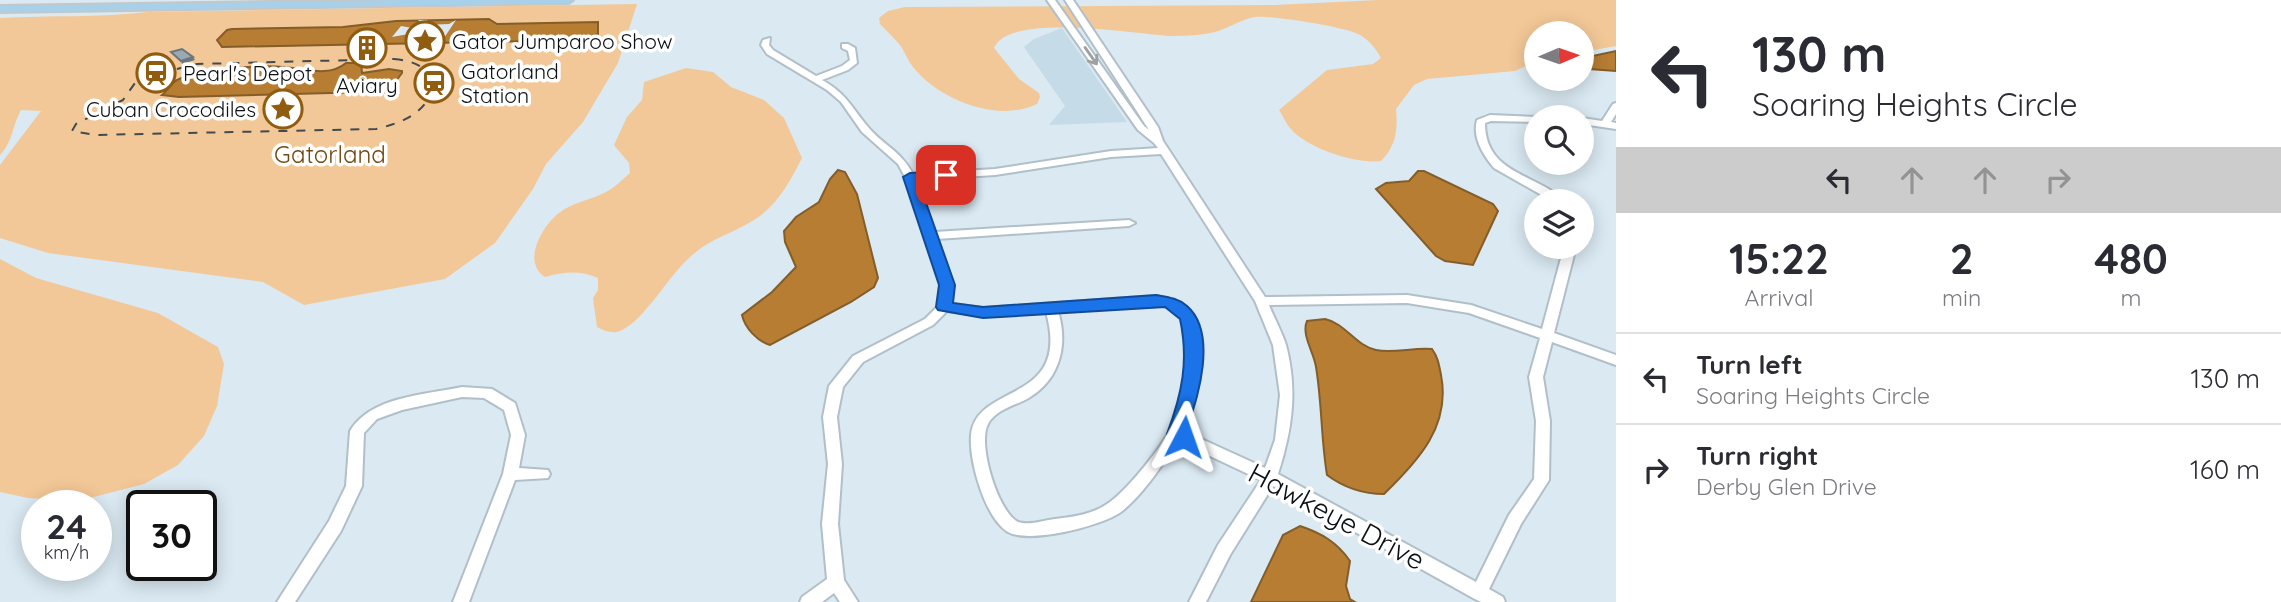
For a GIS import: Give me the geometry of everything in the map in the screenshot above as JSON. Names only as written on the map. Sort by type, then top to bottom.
[{"type":"main road","points":[[0,3],[173,0]]},
{"type":"main road","points":[[0,9],[569,0]]},
{"type":"street","points":[[1051,0],[1141,128],[1161,146]]},
{"type":"street","points":[[1069,0],[1153,127],[1161,146],[1261,301],[1279,345],[1287,395],[1282,440],[1264,492],[1224,550],[1197,602]]},
{"type":"street","points":[[768,40],[765,45],[770,52],[816,79],[844,100],[865,130],[902,162],[910,177],[947,285],[944,307],[929,322],[858,359],[836,386],[830,417],[835,464],[830,524],[836,582],[850,602]]},
{"type":"street","points":[[816,79],[851,65],[854,58],[852,50],[845,46]]},
{"type":"street","points":[[1611,125],[1616,106]]},
{"type":"street","points":[[1524,119],[1490,118],[1480,122],[1479,130],[1490,158],[1498,166],[1538,189]]},
{"type":"street","points":[[910,177],[996,172],[1161,146]]},
{"type":"street","points":[[930,236],[1129,223]]},
{"type":"street","points":[[1479,593],[1515,520],[1541,480],[1543,421],[1536,377],[1567,259]]},
{"type":"street","points":[[1261,301],[1407,299],[1471,309],[1616,360]]},
{"type":"street","points":[[944,307],[983,312],[1156,300],[1181,309],[1188,318],[1195,366],[1189,399],[1176,434],[1120,504],[1101,516],[1077,524],[1029,529],[1016,528],[1004,521],[995,509],[977,446],[978,427],[988,412],[1026,393],[1043,379],[1055,362],[1059,344],[1051,308]]},
{"type":"street","points":[[285,602],[335,526],[354,486],[357,430],[372,415],[400,405],[462,392],[488,393],[510,407],[517,435],[510,474],[461,602]]},
{"type":"street","name":"Hawkeye Drive","points":[[1176,434],[1270,477],[1497,602]]},
{"type":"street","points":[[510,474],[543,474]]},
{"type":"street","points":[[808,602],[836,582]]},
{"type":"shaded area","points":[[489,19],[497,24],[598,22],[598,34],[582,40],[222,47],[217,40],[227,30],[232,29],[343,27],[396,21]]},
{"type":"shaded area","points":[[1062,28],[1127,122],[1049,125],[1065,106],[1024,47],[1034,39]]},
{"type":"shaded area","points":[[1616,51],[1616,71],[1594,69],[1594,56]]},
{"type":"shaded area","points":[[346,63],[361,63],[362,73],[389,69],[402,73],[393,85],[370,92],[179,97],[162,95],[177,80],[213,70],[273,66],[324,71],[339,68]]},
{"type":"shaded area","points":[[838,170],[845,172],[857,194],[878,278],[874,287],[851,302],[770,345],[765,343],[749,329],[742,315],[772,292],[796,267],[785,242],[784,231],[796,217],[819,202],[830,179]]},
{"type":"shaded area","points":[[1418,171],[1424,171],[1493,204],[1498,211],[1473,265],[1445,261],[1436,256],[1376,189],[1386,183],[1409,181]]},
{"type":"shaded area","points":[[1325,319],[1339,325],[1369,348],[1389,351],[1432,349],[1437,358],[1443,393],[1436,426],[1420,455],[1384,494],[1354,489],[1327,475],[1316,367],[1306,332],[1307,321]]},
{"type":"shaded area","points":[[1300,526],[1328,539],[1340,548],[1350,561],[1346,586],[1350,599],[1355,602],[1251,602],[1283,535]]},
{"type":"green space","points":[[1378,0],[1616,0],[1616,46],[1594,50],[1594,21],[1524,21],[1524,67],[1515,71],[1427,79],[1414,85],[1396,109],[1396,131],[1390,150],[1381,161],[1371,161],[1333,154],[1309,143],[1291,129],[1279,110],[1327,70],[1373,64],[1381,58],[1366,39],[1352,32],[1308,22],[1263,17],[1250,18],[1215,32],[1189,36],[1076,28],[1024,30],[1005,37],[994,48],[1019,79],[1039,93],[1040,97],[1037,104],[1005,111],[970,105],[953,98],[924,79],[899,44],[880,24],[879,18],[888,11],[905,7],[1275,5]]},
{"type":"green space","name":"Gatorland","points":[[637,4],[618,63],[583,122],[546,164],[533,189],[495,243],[445,279],[304,305],[263,282],[48,253],[0,238],[0,165],[41,111],[21,110],[8,145],[0,155],[0,18],[148,12]]},
{"type":"green space","points":[[686,68],[713,72],[731,87],[764,100],[784,118],[802,158],[772,206],[749,223],[696,252],[630,325],[619,331],[606,331],[597,327],[593,298],[598,290],[598,278],[572,273],[545,277],[535,262],[537,244],[547,226],[559,213],[607,191],[630,173],[629,163],[614,145],[627,117],[642,100],[644,82]]},
{"type":"green space","points":[[0,259],[36,278],[158,313],[218,347],[224,364],[217,406],[204,436],[178,465],[144,484],[112,492],[112,490],[21,490],[21,496],[0,492]]},
{"type":"pier","points":[[418,20],[427,20],[426,25],[449,24],[456,20],[440,44],[406,43],[414,33],[392,37],[401,26],[418,29],[422,23]]},
{"type":"building","points":[[182,49],[193,57],[181,61],[171,52]]},
{"type":"railway","points":[[394,59],[408,61],[424,69],[433,87],[430,96],[418,111],[394,124],[376,129],[95,135],[72,131],[76,124],[123,100],[135,83],[145,77],[197,64],[394,59]]},
{"type":"place","name":"Gator Jumparoo Show","points":[[425,41]]},
{"type":"place","name":"Aviary","points":[[367,48]]},
{"type":"place","name":"Pearl's Depot","points":[[156,73]]},
{"type":"place","name":"Gatorland Station","points":[[434,83]]},
{"type":"place","name":"Cuban Crocodiles","points":[[283,109]]},
{"type":"route","points":[[946,175],[910,177],[947,285],[944,307],[983,312],[1156,300],[1170,303],[1181,309],[1188,318],[1194,342],[1195,366],[1189,399],[1176,434],[1184,437]]}]
